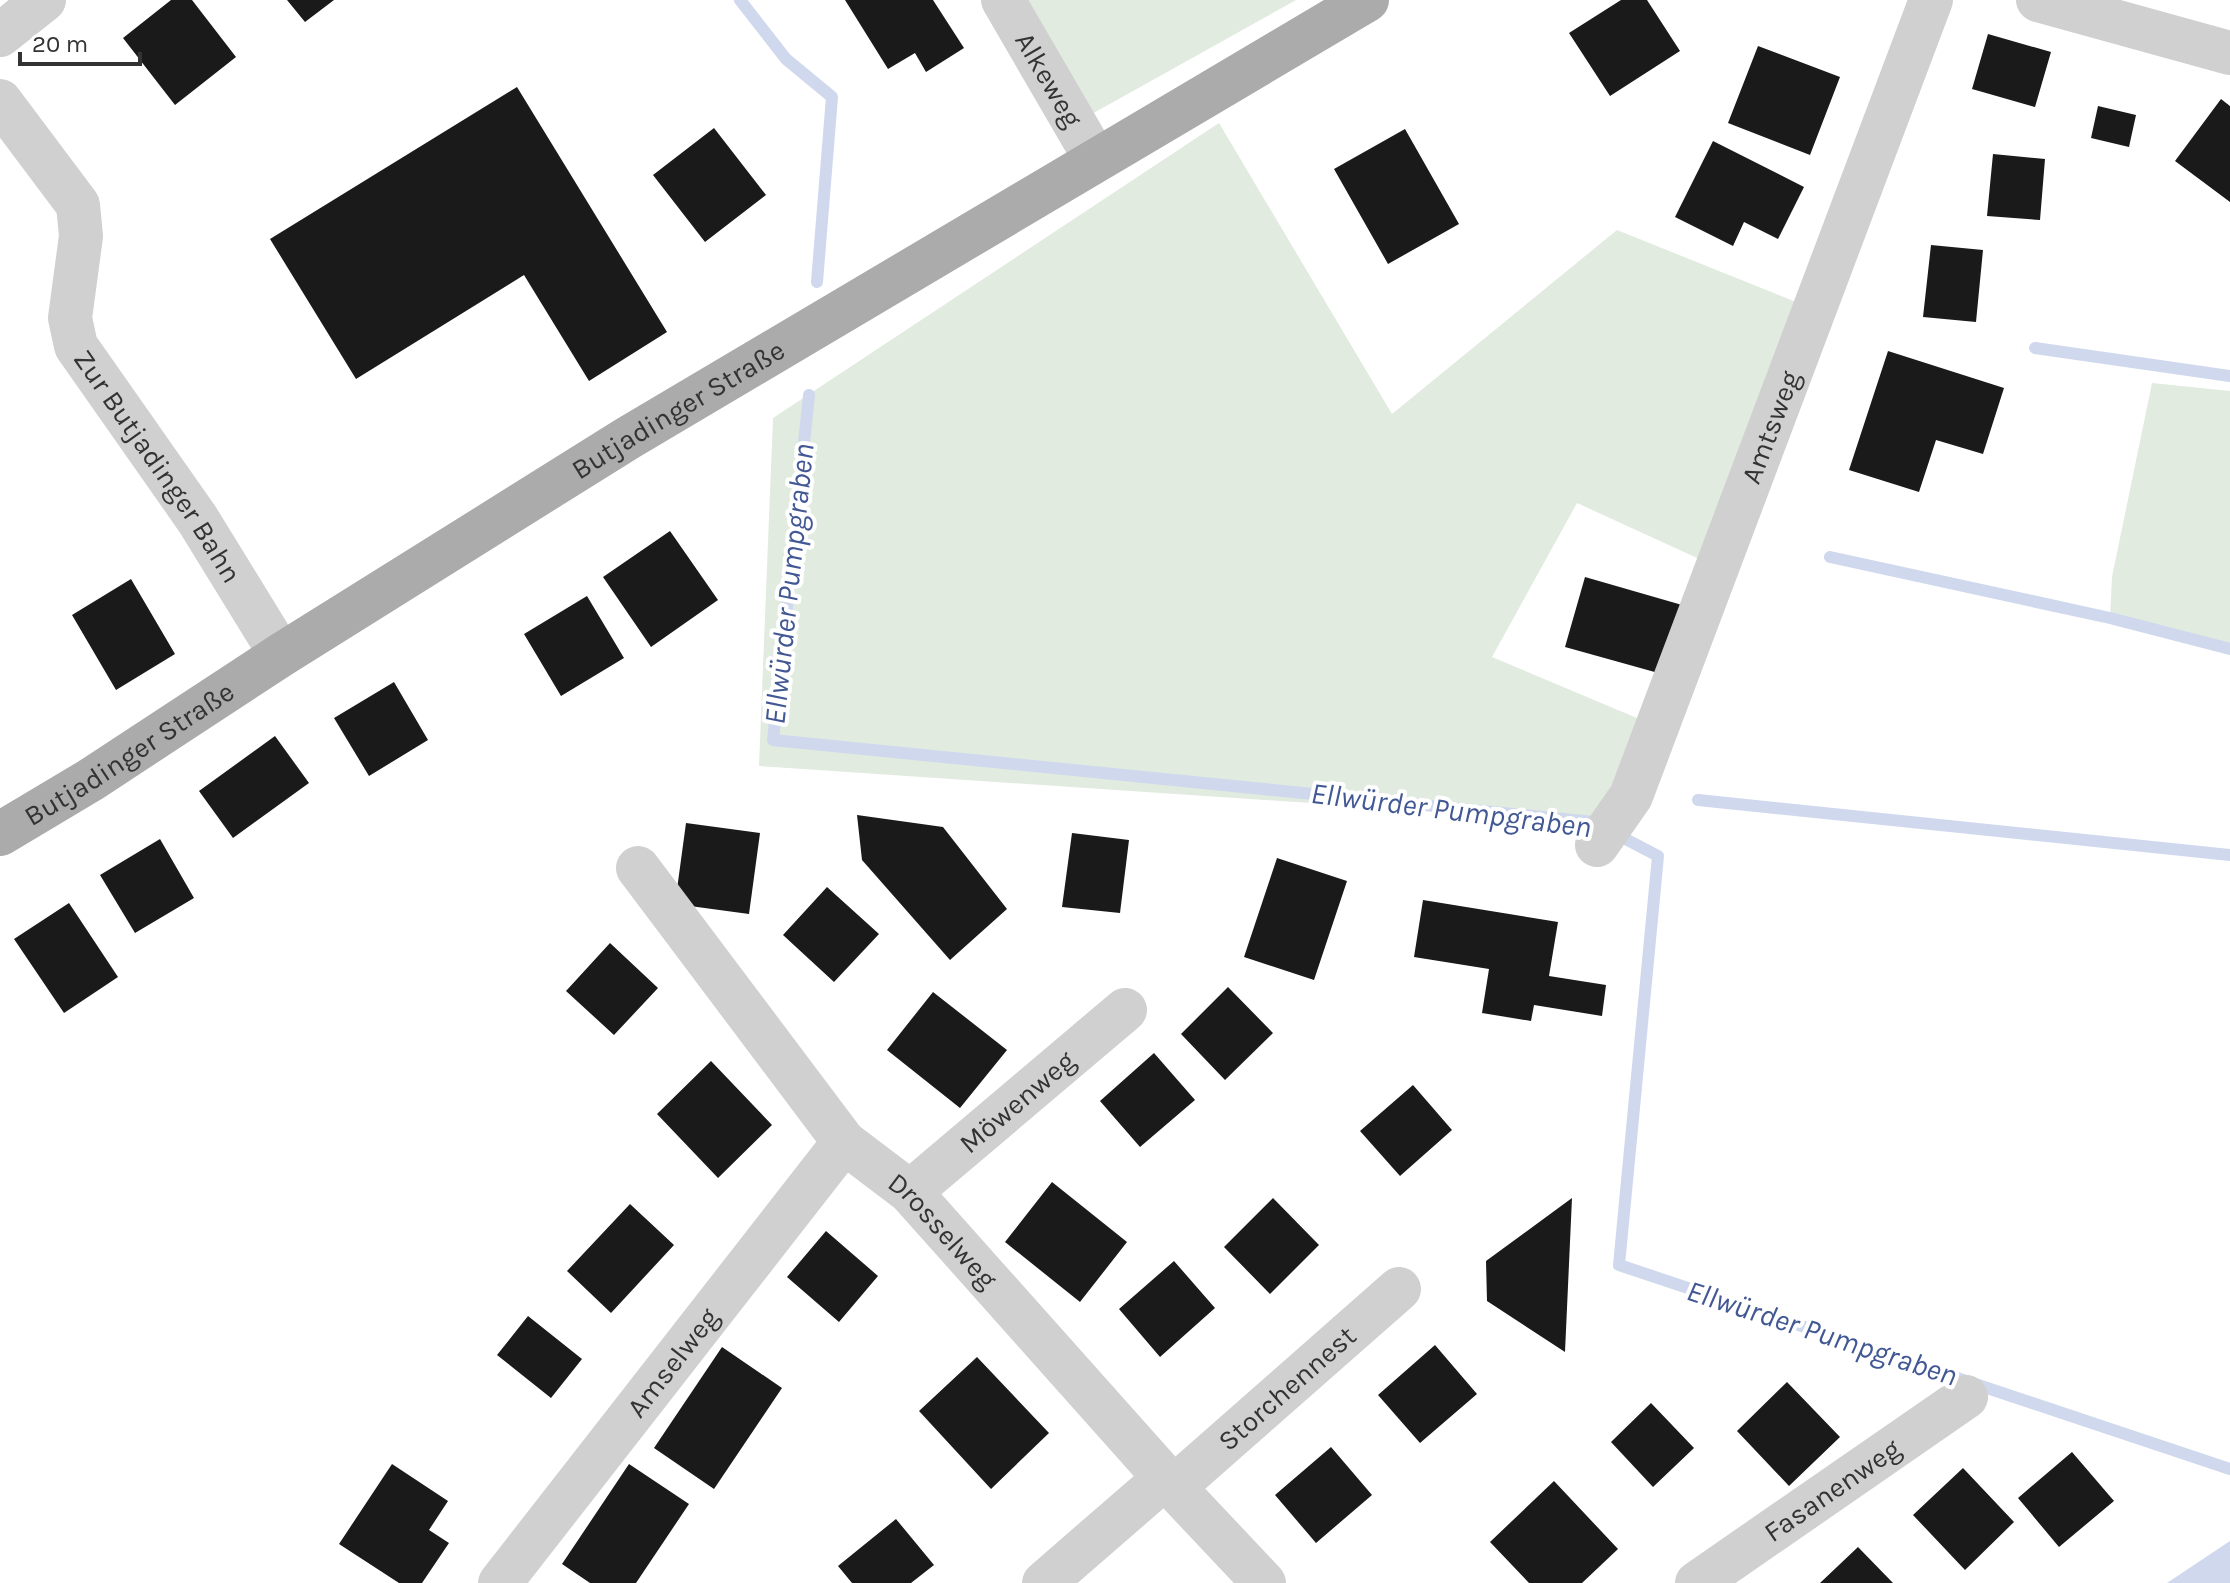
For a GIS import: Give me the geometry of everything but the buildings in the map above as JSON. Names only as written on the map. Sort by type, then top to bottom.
[{"type":"main road","name":"Butjadinger Straße","points":[[0,834],[92,779],[281,655],[628,438],[1367,0]]},
{"type":"street","points":[[0,35],[44,0]]},
{"type":"street","name":"Alkeweg","points":[[1003,0],[1096,160]]},
{"type":"street","name":"Amtsweg","points":[[1597,845],[1631,796],[1931,0]]},
{"type":"street","points":[[2038,0],[2230,53]]},
{"type":"street","name":"Zur Butjadinger Bahn","points":[[0,101],[78,205],[81,236],[70,318],[76,346],[198,520],[281,655]]},
{"type":"street","name":"Drosselweg","points":[[638,868],[844,1142],[910,1192],[1169,1483],[1264,1583]]},
{"type":"street","name":"Möwenweg","points":[[910,1192],[1125,1010]]},
{"type":"street","name":"Amselweg","points":[[500,1583],[844,1142]]},
{"type":"street","name":"Storchennest","points":[[1044,1583],[1169,1483],[1399,1289]]},
{"type":"street","name":"Fasanenweg","points":[[1697,1583],[1966,1397]]},
{"type":"shaded area","points":[[1026,0],[1296,0],[1090,115]]},
{"type":"shaded area","points":[[1219,123],[1392,414],[1617,230],[1811,308],[1719,568],[1577,503],[1492,657],[1644,721],[1593,822],[759,766],[773,418]]},
{"type":"shaded area","points":[[2152,383],[2230,391],[2230,646],[2110,618],[2112,577]]},
{"type":"water","points":[[2230,1541],[2230,1583],[2167,1583]]},
{"type":"waterway","name":"Ellwürder Pumpgraben","points":[[740,0],[786,59],[832,97],[817,282]]},
{"type":"waterway","points":[[2035,348],[2230,376]]},
{"type":"waterway","name":"Ellwürder Pumpgraben","points":[[809,395],[773,740],[1593,822],[1658,856],[1619,1265],[2230,1469]]},
{"type":"waterway","points":[[1830,557],[2110,618],[2230,649]]},
{"type":"waterway","points":[[1698,800],[2230,855]]}]
